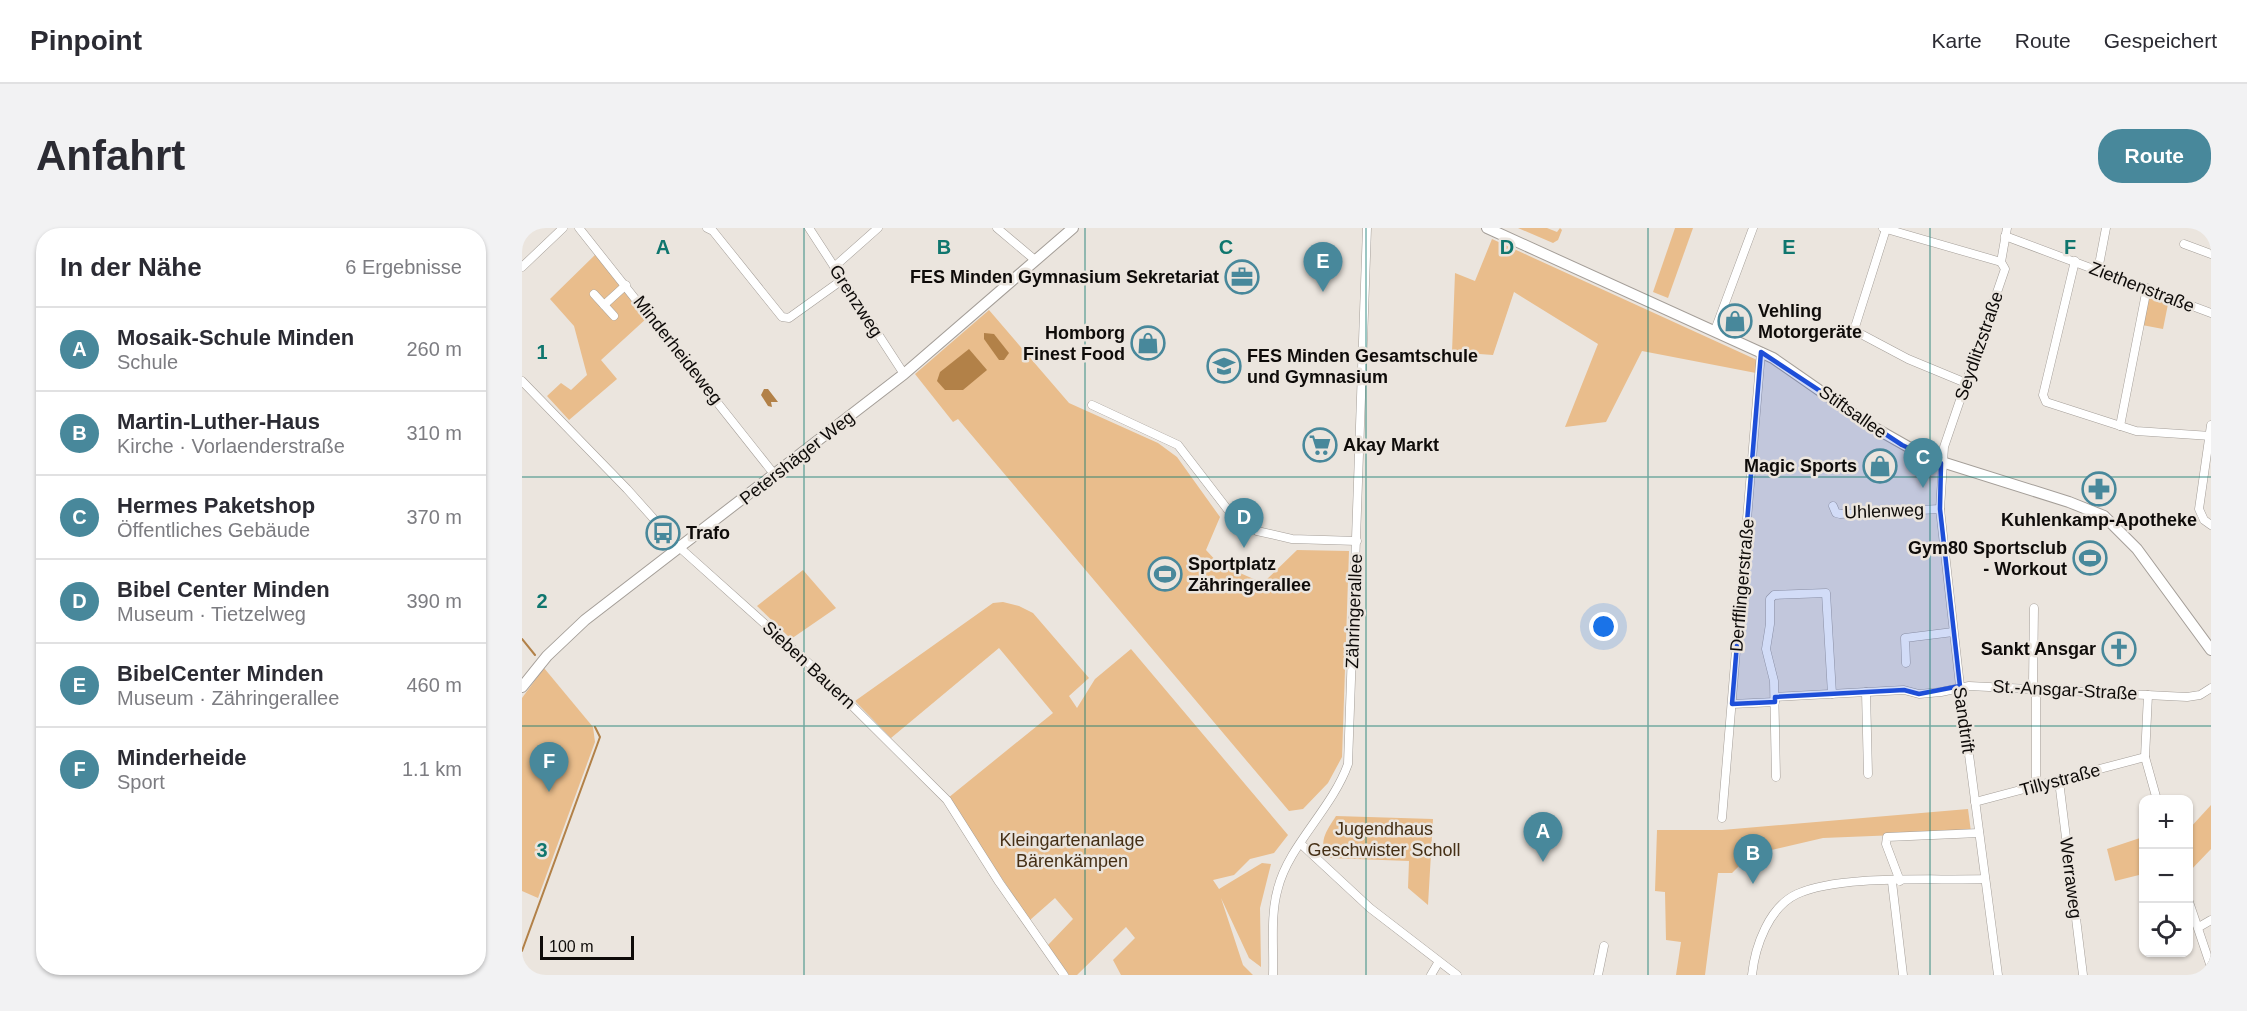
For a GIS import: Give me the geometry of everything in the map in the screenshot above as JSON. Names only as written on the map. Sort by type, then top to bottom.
[{"type":"main road","name":"Petershäger Weg","points":[[522,687],[565,638],[904,374],[1073,228]]},
{"type":"main road","name":"Stiftsallee","points":[[1487,228],[1761,352],[1797,373],[1902,445],[1941,463],[2069,502],[2104,516],[2137,549],[2211,650]]},
{"type":"street","points":[[522,267],[563,228]]},
{"type":"street","name":"Minderheideweg","points":[[579,228],[774,474]]},
{"type":"street","points":[[707,228],[713,231],[782,317],[789,318],[843,280]]},
{"type":"street","name":"Grenzweg","points":[[809,228],[904,374]]},
{"type":"street","points":[[834,267],[878,228]]},
{"type":"street","points":[[997,228],[1035,260]]},
{"type":"street","name":"Zähringerallee","points":[[1273,975],[1277,888],[1283,873],[1339,787],[1348,764],[1367,228]]},
{"type":"street","points":[[1714,330],[1753,228]]},
{"type":"street","points":[[2098,270],[2106,228]]},
{"type":"street","points":[[1966,383],[1908,359],[1859,333],[1856,327],[1884,229],[2001,262]]},
{"type":"street","name":"Ziethenstraße","points":[[2006,232],[2211,313]]},
{"type":"street","name":"Seydlitzstraße","points":[[1941,463],[1944,447],[2004,268],[2001,262],[2006,232]]},
{"type":"street","points":[[2184,244],[2211,254]]},
{"type":"street","points":[[2075,261],[2043,395],[2049,404],[2136,431],[2210,436]]},
{"type":"street","points":[[604,305],[626,285]]},
{"type":"street","points":[[2121,426],[2147,288]]},
{"type":"street","points":[[594,294],[614,316]]},
{"type":"street","name":"Derfflingerstraße","points":[[1722,818],[1761,352]]},
{"type":"street","name":"Sieben Bauern","points":[[522,381],[627,489],[679,547],[813,667],[947,800],[999,882],[1064,975]]},
{"type":"street","points":[[1092,405],[1178,445],[1228,510],[1257,531],[1292,539],[1357,541]]},
{"type":"street","points":[[2207,523],[2199,509],[2211,425]]},
{"type":"street","name":"Sandtrift","points":[[1941,463],[1940,509],[1953,632],[1998,975]]},
{"type":"street","name":"Uhlenweg","points":[[1833,506],[1836,513],[1840,514],[1940,509]]},
{"type":"street","points":[[1776,777],[1775,700],[1773,676],[1766,649],[1771,617],[1770,599],[1774,595],[1822,591],[1828,597],[1832,694]]},
{"type":"street","points":[[2034,608],[2034,688],[2037,695],[2036,787]]},
{"type":"street","points":[[1905,663],[1904,639],[1907,636],[1953,632]]},
{"type":"street","name":"St.-Ansgar-Straße","points":[[1732,704],[1866,692],[1904,690],[1919,694],[1941,692],[1960,686],[2192,696],[2211,688]]},
{"type":"street","points":[[1866,692],[1868,774]]},
{"type":"street","points":[[2148,695],[2145,757],[2156,795]]},
{"type":"street","name":"Tillystraße","points":[[1975,802],[2145,757]]},
{"type":"street","name":"Werraweg","points":[[2059,781],[2083,975]]},
{"type":"street","points":[[1903,975],[1896,881],[1886,844],[1887,837],[1979,833]]},
{"type":"street","points":[[1301,844],[1371,908],[1438,963],[1457,975]]},
{"type":"street","points":[[1752,975],[1757,950],[1771,917],[1796,894],[1831,883],[1985,879]]},
{"type":"street","points":[[2190,903],[2211,967]]},
{"type":"street","points":[[2199,927],[2211,920]]},
{"type":"street","points":[[1598,975],[1604,946]]},
{"type":"street","points":[[1431,975],[1438,963]]},
{"type":"highlighted area","points":[[1761,352],[1902,445],[1941,463],[1940,509],[1960,686],[1919,694],[1904,690],[1775,697],[1775,702],[1732,704]]},
{"type":"green space","points":[[1518,228],[1547,228],[1557,232],[1560,228],[1562,230],[1558,240],[1553,243]]},
{"type":"green space","points":[[1675,228],[1693,228],[1668,298],[1653,292]]},
{"type":"green space","points":[[1492,239],[1757,360],[1756,373],[1642,351],[1606,422],[1565,427],[1598,344],[1514,292],[1493,355],[1452,352],[1455,273],[1475,281]]},
{"type":"green space","points":[[597,253],[647,318],[601,360],[617,379],[569,420],[547,396],[561,383],[571,390],[587,375],[574,326],[550,299]]},
{"type":"green space","points":[[2154,294],[2169,299],[2163,329],[2142,325],[2148,296]]},
{"type":"green space","name":"Sportplatz Zähringerallee","points":[[989,310],[1069,403],[1158,443],[1177,457],[1220,517],[1206,550],[1219,564],[1263,583],[1297,550],[1349,551],[1342,757],[1328,783],[1303,809],[1289,811],[958,419],[953,422],[915,374]]},
{"type":"green space","points":[[1219,353],[1229,355],[1224,379],[1214,377]]},
{"type":"green space","points":[[803,570],[836,608],[791,639],[757,606]]},
{"type":"green space","name":"Kleingartenanlage Bärenkämpen","points":[[1003,602],[1033,613],[1089,678],[1069,696],[1077,708],[1095,679],[1131,649],[1288,835],[1274,853],[1250,859],[1234,875],[1213,880],[1219,889],[1262,863],[1271,864],[1260,908],[1261,967],[1249,958],[1221,898],[1243,965],[1253,975],[1121,975],[1113,960],[1135,938],[1126,927],[1077,975],[1069,975],[1048,945],[1073,919],[1055,898],[1030,920],[948,798],[1053,713],[999,648],[891,738],[855,701],[993,603]]},
{"type":"green space","points":[[544,668],[593,727],[595,742],[538,898],[522,891],[522,698]]},
{"type":"green space","points":[[2211,805],[2211,849],[2193,868],[2193,849],[2193,825]]},
{"type":"green space","points":[[1968,809],[1971,832],[1823,838],[1763,852],[1746,859],[1732,873],[1718,873],[1705,975],[1676,975],[1681,942],[1666,940],[1665,892],[1655,891],[1657,830],[1722,830]]},
{"type":"green space","name":"Jugendhaus Geschwister Scholl","points":[[1336,816],[1433,819],[1428,905],[1408,888],[1409,861],[1330,858],[1323,842]]},
{"type":"green space","points":[[2139,838],[2139,875],[2115,881],[2107,849]]},
{"type":"shaded area","points":[[984,333],[994,334],[1009,353],[1004,360],[999,360],[984,339]]},
{"type":"shaded area","points":[[969,349],[987,370],[963,390],[945,390],[937,381],[940,372]]},
{"type":"shaded area","points":[[764,389],[768,389],[778,402],[771,402],[772,407],[768,406],[761,395]]},
{"type":"waterway","points":[[522,639],[535,655]]},
{"type":"waterway","points":[[522,951],[600,737],[595,727]]},
{"type":"place","name":"FES Minden Gymnasium Sekretariat","points":[[1242,277]]},
{"type":"place","name":"BibelCenter Minden","points":[[1323,292]]},
{"type":"place","name":"Vehling Motorgeräte","points":[[1735,321]]},
{"type":"place","name":"Homborg Finest Food","points":[[1148,343]]},
{"type":"place","name":"FES Minden Gesamtschule und Gymnasium","points":[[1224,366]]},
{"type":"place","name":"Akay Markt","points":[[1320,445]]},
{"type":"place","name":"Magic Sports","points":[[1880,466]]},
{"type":"place","name":"Hermes Paketshop","points":[[1923,488]]},
{"type":"place","name":"Kuhlenkamp-Apotheke","points":[[2099,489]]},
{"type":"place","name":"Trafo","points":[[663,533]]},
{"type":"place","name":"Bibel Center Minden","points":[[1244,548]]},
{"type":"place","name":"Gym80 Sportsclub - Workout","points":[[2090,558]]},
{"type":"place","name":"Sportplatz Zähringerallee","points":[[1165,574]]},
{"type":"place","name":"Sankt Ansgar","points":[[2119,649]]},
{"type":"place","name":"Minderheide","points":[[549,792]]},
{"type":"place","name":"Mosaik-Schule Minden","points":[[1543,862]]},
{"type":"place","name":"Martin-Luther-Haus","points":[[1753,884]]}]
